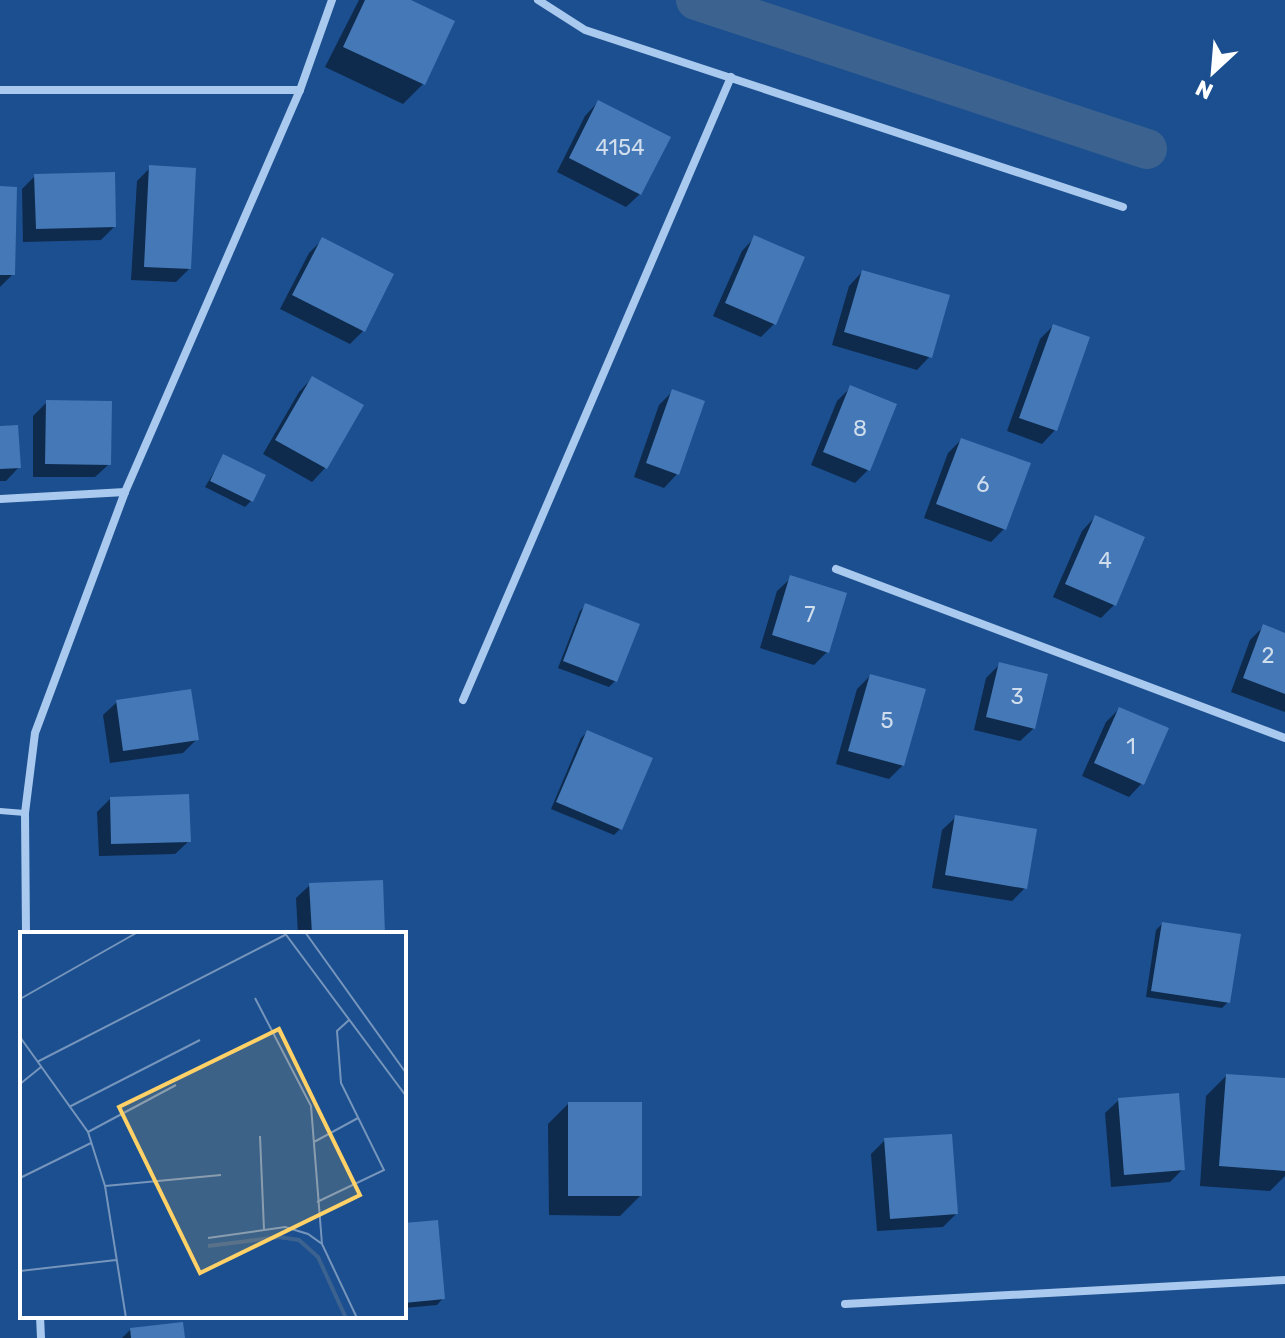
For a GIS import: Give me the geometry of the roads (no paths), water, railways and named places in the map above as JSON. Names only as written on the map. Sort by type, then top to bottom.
[{"type":"street","points":[[26,932],[25,813],[35,733],[125,492],[300,90],[332,0]]},
{"type":"street","points":[[538,0],[585,30],[1123,207]]},
{"type":"street","points":[[463,700],[731,77]]},
{"type":"street","points":[[0,90],[300,90]]},
{"type":"street","points":[[0,499],[125,492]]},
{"type":"street","points":[[836,569],[1285,738]]},
{"type":"street","points":[[845,1304],[1285,1280]]},
{"type":"street","points":[[40,1318],[41,1338]]},
{"type":"lane","points":[[0,811],[25,813]]},
{"type":"waterway","points":[[696,0],[1147,149]]}]
